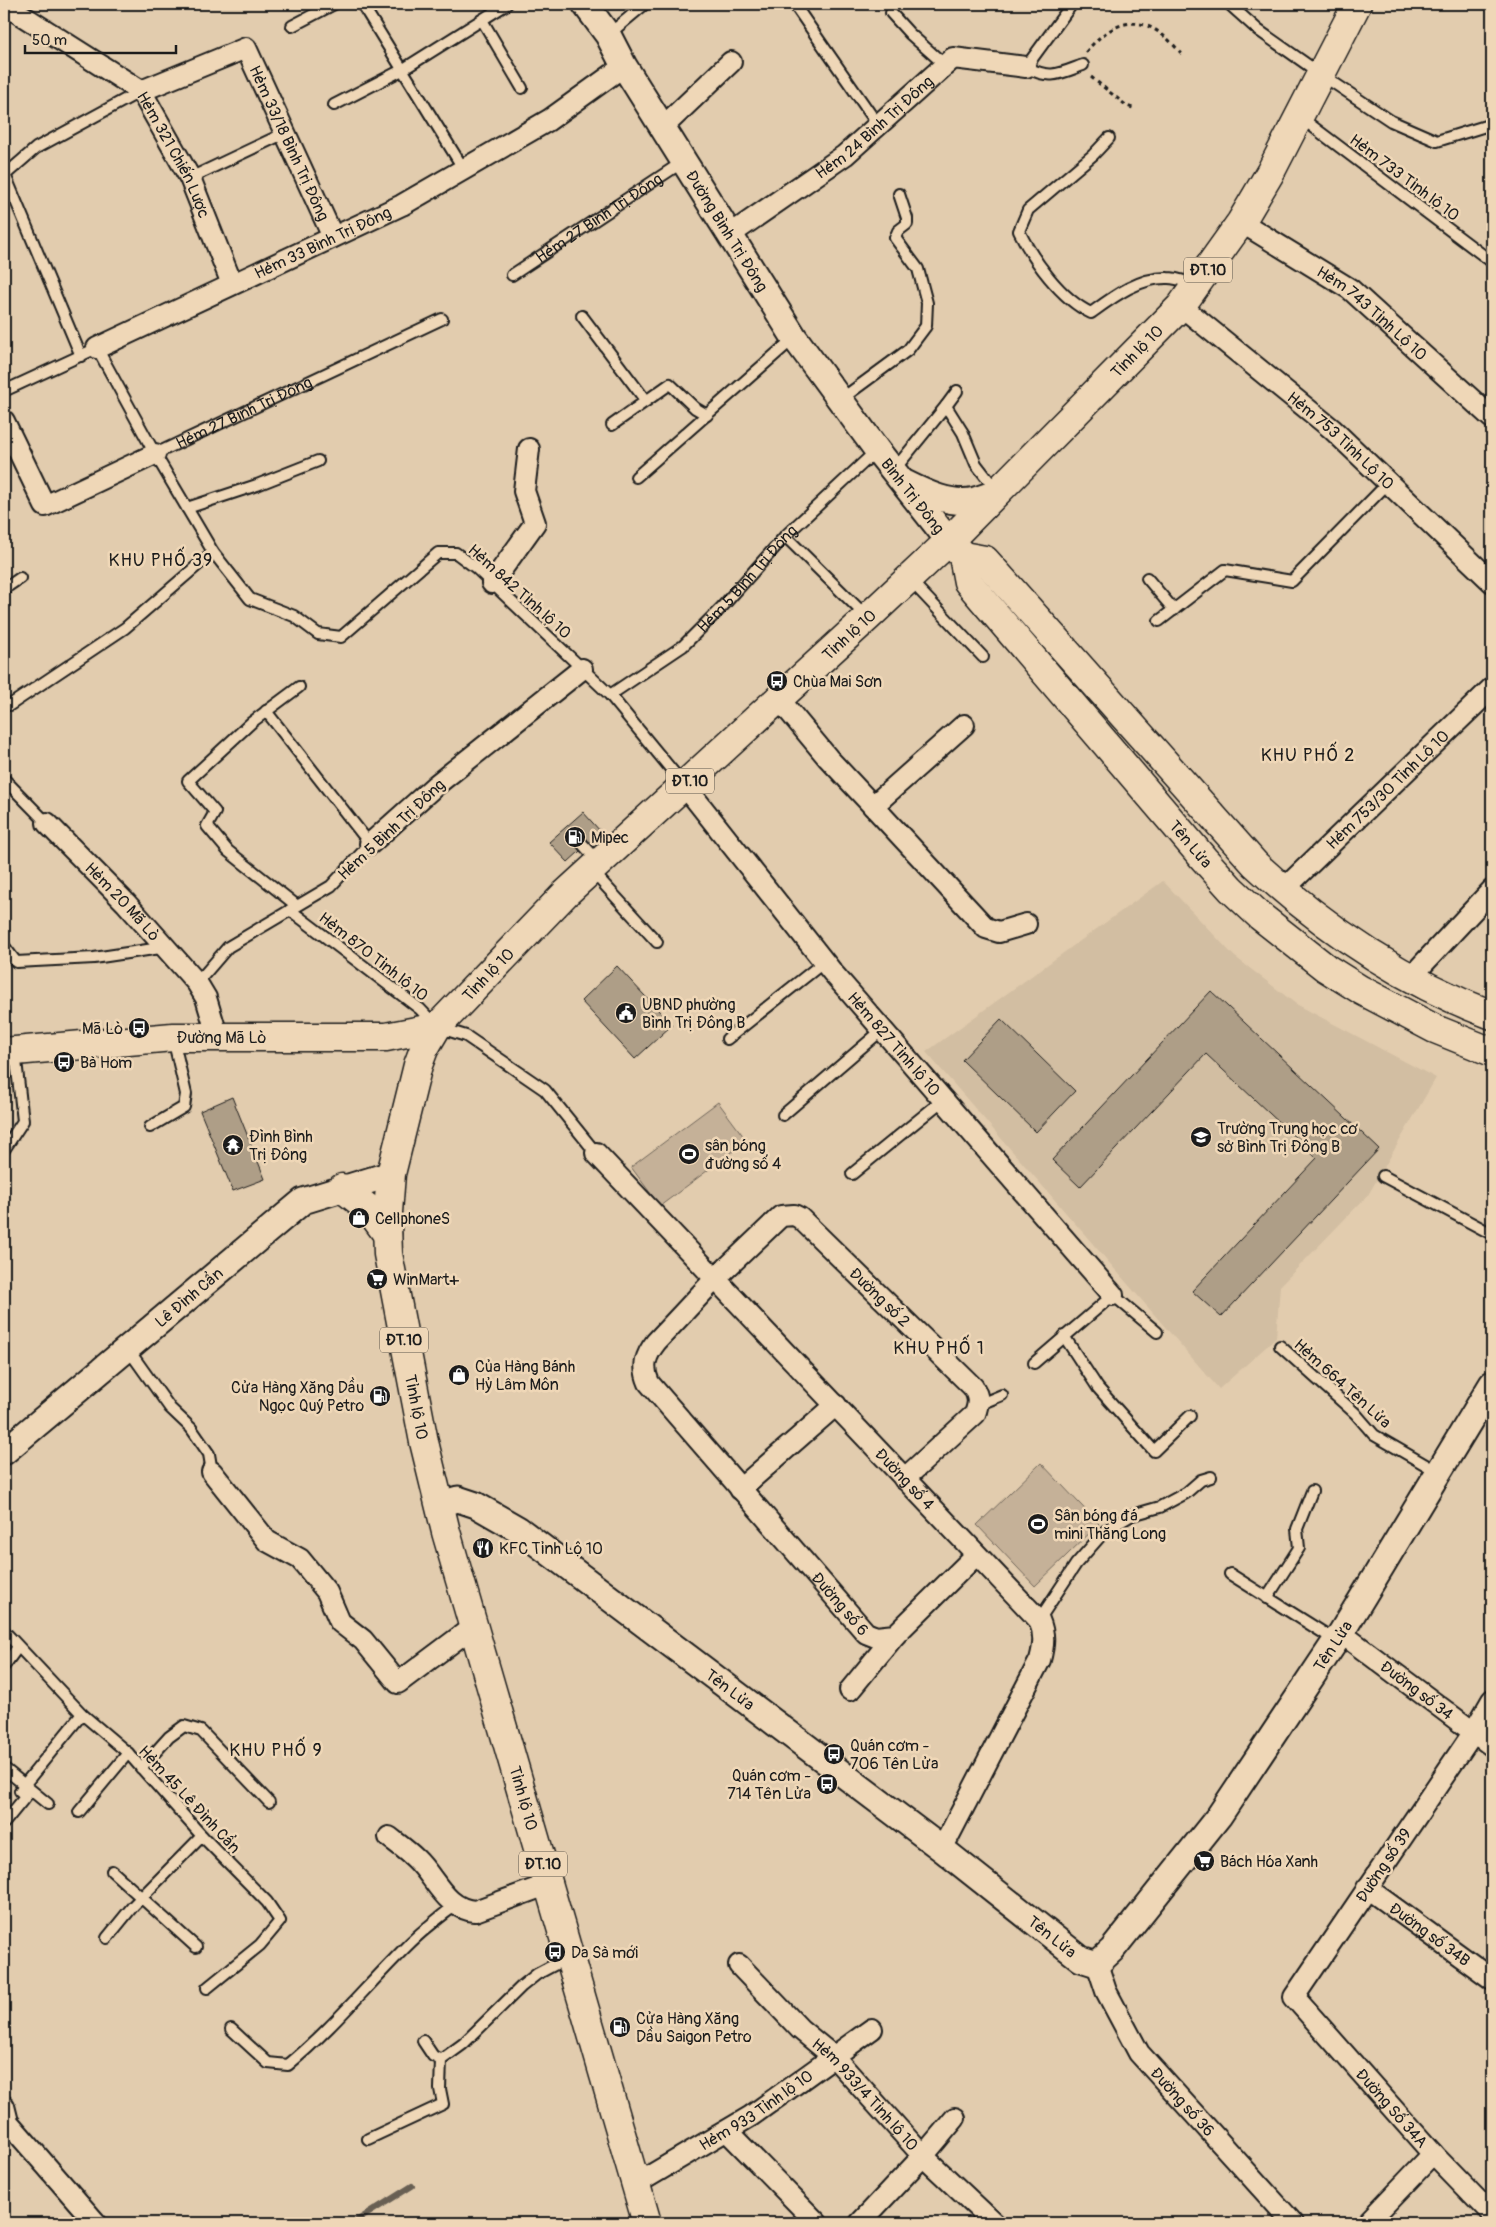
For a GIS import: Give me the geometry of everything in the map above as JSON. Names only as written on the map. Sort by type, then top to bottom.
[{"type":"main road","name":"Tỉnh lộ 10","points":[[647,2223],[474,1626],[424,1442],[388,1254],[387,1234],[391,1174],[418,1065],[424,1049],[437,1027],[542,916],[909,580],[956,548],[998,492],[1181,306],[1241,222],[1300,117],[1357,4]]},
{"type":"main road","points":[[956,548],[985,560],[1255,864],[1283,890],[1345,939],[1410,978],[1492,1015]]},
{"type":"main road","name":"Tên Lửa","points":[[956,548],[968,582],[1204,859],[1238,896],[1292,943],[1361,990],[1435,1029],[1492,1052]]},
{"type":"main road","name":"Đường Mã Lò","points":[[9,1052],[173,1037],[386,1037],[437,1027]]},
{"type":"main road","points":[[342,1188],[368,1208],[387,1234]]},
{"type":"street","name":"Hẻm 321 Chiến Lược","points":[[4,4],[141,91],[190,178],[232,284]]},
{"type":"street","name":"Đường Bình Trị Đông","points":[[585,4],[608,36],[624,66],[685,160],[794,337],[877,450]]},
{"type":"street","name":"Hẻm 33/18 Bình Trị Đông","points":[[141,91],[246,48],[333,237]]},
{"type":"street","name":"Hẻm 24 Bình Trị Đông","points":[[731,234],[844,155],[953,58],[1026,67]]},
{"type":"street","points":[[663,127],[731,62]]},
{"type":"street","name":"Hẻm 33 Bình Trị Đông","points":[[89,352],[402,205],[549,120],[624,66]]},
{"type":"street","name":"Hẻm 743 Tỉnh Lộ 10","points":[[1241,222],[1350,289],[1492,418]]},
{"type":"street","name":"Hẻm 753 Tỉnh Lộ 10","points":[[1181,306],[1332,429],[1492,582]]},
{"type":"street","name":"Hẻm 27 Bình Trị Đông","points":[[4,421],[45,506],[155,454]]},
{"type":"street","points":[[492,583],[535,523],[524,491],[529,449]]},
{"type":"street","name":"Bình Trị Đông","points":[[877,450],[956,548]]},
{"type":"street","points":[[898,476],[923,492],[950,500],[973,501],[998,492]]},
{"type":"street","name":"Hẻm 5 Bình Trị Đông","points":[[370,844],[436,785],[582,669]]},
{"type":"street","name":"Hẻm 753/30 Tỉnh Lộ 10","points":[[1283,890],[1492,688]]},
{"type":"street","points":[[779,699],[828,758],[986,928],[998,932],[1026,924]]},
{"type":"street","points":[[873,806],[964,725]]},
{"type":"street","name":"Hẻm 827 Tỉnh lộ 10","points":[[685,786],[824,962],[1113,1295]]},
{"type":"street","name":"Hẻm 20 Mã Lò","points":[[47,823],[167,947],[197,983],[206,998],[218,1038]]},
{"type":"street","points":[[1410,978],[1492,890]]},
{"type":"street","name":"Đường số 4","points":[[596,1153],[1038,1620],[1044,1632],[1044,1646],[1040,1660],[942,1849]]},
{"type":"street","name":"Lê Đình Cẩn","points":[[4,1452],[303,1201],[391,1174]]},
{"type":"street","name":"Đường số 2","points":[[715,1279],[775,1220],[787,1214],[794,1215],[974,1387],[978,1395],[978,1405]]},
{"type":"street","name":"Đường số 6","points":[[715,1279],[652,1347],[645,1363],[644,1373],[650,1383],[859,1628],[866,1634],[876,1636],[894,1635]]},
{"type":"street","name":"Tên Lửa","points":[[440,1504],[458,1499],[476,1505],[518,1529],[942,1849],[1081,1959],[1097,1964],[1112,1950],[1219,1816],[1338,1637],[1492,1384]]},
{"type":"street","points":[[740,1489],[836,1405]]},
{"type":"street","points":[[904,1478],[969,1420],[975,1414],[978,1405]]},
{"type":"street","points":[[212,1472],[267,1541],[300,1560],[327,1592],[340,1622],[363,1640],[398,1683],[474,1626]]},
{"type":"street","name":"Đường số 6","points":[[850,1690],[894,1635],[976,1555]]},
{"type":"street","name":"Đường số 34","points":[[1338,1637],[1492,1746]]},
{"type":"street","name":"Đường số 39","points":[[1294,1997],[1473,1733],[1492,1700]]},
{"type":"street","points":[[389,1837],[417,1859],[454,1906],[464,1910],[475,1911],[549,1884]]},
{"type":"street","name":"Đường số 34B","points":[[1367,1888],[1492,1979]]},
{"type":"street","name":"Đường số 36","points":[[1097,1964],[1110,1999],[1139,2053],[1293,2223]]},
{"type":"street","name":"Hẻm 933/4 Tỉnh lộ 10","points":[[738,1965],[800,2029],[834,2057],[923,2156],[994,2223]]},
{"type":"street","name":"Đường Số 34A","points":[[1294,1997],[1434,2154],[1492,2215]]},
{"type":"street","name":"Hẻm 933 Tỉnh lộ 10","points":[[636,2184],[727,2131],[872,2029]]},
{"type":"street","points":[[4,2106],[8,2122],[96,2223]]},
{"type":"street","points":[[860,2223],[923,2156],[955,2118]]},
{"type":"street","points":[[727,2131],[817,2223]]},
{"type":"street","points":[[1367,2223],[1434,2154]]},
{"type":"lane","points":[[292,26],[334,4]]},
{"type":"lane","points":[[362,4],[463,168]]},
{"type":"lane","points":[[334,105],[402,70],[507,4]]},
{"type":"lane","points":[[608,36],[645,4]]},
{"type":"lane","points":[[794,4],[878,125]]},
{"type":"lane","points":[[1072,4],[1026,67],[1040,74],[1059,74],[1083,65]]},
{"type":"lane","points":[[1229,4],[1258,30],[1391,121],[1437,141],[1492,124]]},
{"type":"lane","points":[[891,13],[910,34],[945,65]]},
{"type":"lane","points":[[482,20],[522,88]]},
{"type":"lane","name":"Hẻm 842 Tỉnh lộ 10","points":[[141,91],[36,148],[5,175],[89,352],[155,454],[213,552],[250,599],[294,616],[318,634],[341,637],[438,553],[456,553],[492,583],[610,695],[685,786]]},
{"type":"lane","name":"Hẻm 733 Tỉnh lộ 10","points":[[1300,117],[1492,262]]},
{"type":"lane","points":[[190,178],[285,133]]},
{"type":"lane","points":[[1108,138],[1093,155],[1028,210],[1019,230],[1026,246],[1044,274],[1082,309],[1091,313],[1114,295],[1137,284],[1168,278],[1198,284]]},
{"type":"lane","name":"Hẻm 27 Bình Trị Đông","points":[[512,275],[685,160]]},
{"type":"lane","points":[[840,400],[908,350],[926,326],[927,303],[918,269],[895,238],[898,231],[906,224],[907,218],[899,194]]},
{"type":"lane","points":[[582,316],[646,401]]},
{"type":"lane","name":"Hẻm 27 Bình Trị Đông","points":[[155,454],[442,319]]},
{"type":"lane","points":[[636,477],[794,337]]},
{"type":"lane","name":"Hẻm 33 Bình Trị Đông","points":[[4,390],[89,352]]},
{"type":"lane","points":[[612,425],[670,384],[695,408],[707,415]]},
{"type":"lane","points":[[898,476],[956,392]]},
{"type":"lane","points":[[946,406],[963,433],[976,464],[998,492]]},
{"type":"lane","name":"Hẻm 5 Bình Trị Đông","points":[[610,695],[683,646],[722,607],[785,536],[877,450]]},
{"type":"lane","points":[[187,508],[257,485],[318,461]]},
{"type":"lane","points":[[1159,621],[1225,570],[1292,581],[1388,483]]},
{"type":"lane","points":[[785,536],[868,618]]},
{"type":"lane","points":[[10,704],[125,628],[213,552]]},
{"type":"lane","points":[[4,589],[20,578]]},
{"type":"lane","points":[[1147,578],[1174,610]]},
{"type":"lane","points":[[909,580],[983,657]]},
{"type":"lane","points":[[299,686],[266,711],[370,844]]},
{"type":"lane","name":"Hẻm 870 Tỉnh lộ 10","points":[[266,711],[188,781],[215,812],[207,826],[228,851],[293,908],[420,1009],[437,1027]]},
{"type":"lane","name":"Hẻm 20 Mã Lò","points":[[4,779],[47,823]]},
{"type":"lane","points":[[576,837],[595,866],[657,942]]},
{"type":"lane","name":"Hẻm 5 Bình Trị Đông","points":[[197,983],[228,947],[331,886],[370,844]]},
{"type":"lane","points":[[4,946],[16,962],[94,958],[167,947]]},
{"type":"lane","points":[[726,1038],[824,962]]},
{"type":"lane","points":[[437,1027],[466,1036],[545,1090],[596,1153]]},
{"type":"lane","points":[[783,1115],[882,1030]]},
{"type":"lane","points":[[150,1127],[184,1107],[186,1094],[173,1037]]},
{"type":"lane","points":[[4,1150],[23,1121],[9,1052]]},
{"type":"lane","points":[[852,1174],[943,1100]]},
{"type":"lane","points":[[1384,1176],[1492,1234]]},
{"type":"lane","points":[[1034,1363],[1113,1295],[1157,1332]]},
{"type":"lane","points":[[1064,1336],[1098,1388],[1154,1452],[1190,1416]]},
{"type":"lane","name":"Hẻm 664 Tên Lửa","points":[[1280,1346],[1355,1413],[1374,1435],[1439,1472]]},
{"type":"lane","points":[[128,1348],[170,1408],[191,1428],[209,1454],[212,1472]]},
{"type":"lane","points":[[978,1405],[1002,1395]]},
{"type":"lane","points":[[1038,1620],[1076,1564],[1105,1532],[1132,1516],[1160,1507],[1186,1493],[1201,1480],[1211,1477]]},
{"type":"lane","points":[[1268,1598],[1299,1548],[1297,1529],[1312,1491]]},
{"type":"lane","points":[[1230,1574],[1268,1598],[1338,1637]]},
{"type":"lane","name":"Hẻm 45 Lê Đình Cẩn","points":[[4,1630],[82,1714],[128,1754],[202,1836],[267,1902],[280,1921],[260,1945],[207,1988]]},
{"type":"lane","points":[[4,1666],[18,1647]]},
{"type":"lane","points":[[4,1823],[26,1796],[20,1791],[24,1785],[82,1714]]},
{"type":"lane","points":[[141,1768],[169,1737],[184,1726],[201,1731],[269,1802]]},
{"type":"lane","points":[[79,1812],[128,1754]]},
{"type":"lane","points":[[5,1770],[48,1804]]},
{"type":"lane","points":[[107,1938],[142,1897],[202,1836]]},
{"type":"lane","points":[[112,1871],[196,1947]]},
{"type":"lane","points":[[231,2029],[268,2063],[288,2065],[357,2000],[410,1942],[454,1906]]},
{"type":"lane","points":[[441,2060],[463,2044],[522,1986],[537,1974],[570,1957]]},
{"type":"lane","points":[[423,2041],[434,2056],[441,2060]]},
{"type":"lane","points":[[368,2139],[443,2104],[440,2089],[441,2060]]},
{"type":"path","points":[[1136,109],[1127,106],[1091,78],[1079,60],[1098,37],[1120,25],[1138,22],[1160,32],[1183,55]]},
{"type":"shaded area","name":"Trường Trung học cơ sở Bình Trị Đông B","points":[[1163,881],[1234,956],[1296,1004],[1436,1078],[1368,1195],[1280,1286],[1276,1338],[1219,1389],[926,1052]]},
{"type":"shaded area","name":"sân bóng đường số 4","points":[[718,1102],[747,1141],[660,1206],[631,1167]]},
{"type":"shaded area","name":"Sân bóng đá mini Thăng Long","points":[[1041,1463],[1099,1524],[1035,1586],[977,1525]]},
{"type":"building","name":"Mipec","points":[[583,812],[601,832],[568,862],[549,842]]},
{"type":"building","name":"UBND phường Bình Trị Đông B","points":[[617,966],[672,1025],[635,1059],[581,1001]]},
{"type":"building","points":[[1211,991],[1379,1149],[1221,1317],[1192,1291],[1317,1158],[1206,1054],[1080,1187],[1052,1160]]},
{"type":"building","points":[[1001,1019],[1075,1091],[1036,1132],[962,1060]]},
{"type":"building","name":"Đình Bình Trị Đông","points":[[232,1097],[265,1179],[233,1191],[200,1111]]},
{"type":"waterway","points":[[353,2223],[412,2186]]},
{"type":"place","name":"Chùa Mai Sơn","points":[[777,681]]},
{"type":"place","name":"Mipec","points":[[575,837]]},
{"type":"place","name":"UBND phường Bình Trị Đông B","points":[[626,1013]]},
{"type":"place","name":"Mã Lò","points":[[139,1028]]},
{"type":"place","name":"Bà Hom","points":[[64,1062]]},
{"type":"place","name":"Trường Trung học cơ sở Bình Trị Đông B","points":[[1201,1137]]},
{"type":"place","name":"Đình Bình Trị Đông","points":[[233,1145]]},
{"type":"place","name":"sân bóng đường số 4","points":[[689,1154]]},
{"type":"place","name":"CellphoneS","points":[[359,1218]]},
{"type":"place","name":"WinMart+","points":[[377,1279]]},
{"type":"place","name":"Của Hàng Bánh Hỷ Lâm Môn","points":[[459,1375]]},
{"type":"place","name":"Cửa Hàng Xăng Dầu Ngọc Quý Petro","points":[[380,1396]]},
{"type":"place","name":"Sân bóng đá mini Thăng Long","points":[[1038,1524]]},
{"type":"place","name":"KFC Tỉnh Lộ 10","points":[[483,1548]]},
{"type":"place","name":"Quán cơm - 706 Tên Lửa","points":[[834,1754]]},
{"type":"place","name":"Quán cơm - 714 Tên Lửa","points":[[827,1784]]},
{"type":"place","name":"Bách Hóa Xanh","points":[[1204,1861]]},
{"type":"place","name":"Da Sà mới","points":[[555,1952]]},
{"type":"place","name":"Cửa Hàng Xăng Dầu Saigon Petro","points":[[620,2027]]},
{"type":"district","name":"KHU PHỐ 39","points":[[161,560]]},
{"type":"district","name":"KHU PHỐ 2","points":[[1308,755]]},
{"type":"district","name":"KHU PHỐ 1","points":[[939,1348]]},
{"type":"district","name":"KHU PHỐ 9","points":[[276,1750]]}]
